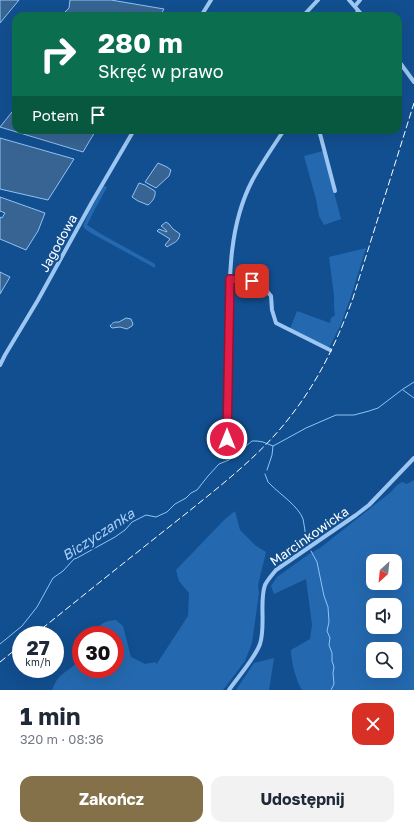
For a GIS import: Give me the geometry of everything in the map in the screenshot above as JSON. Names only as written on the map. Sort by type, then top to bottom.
[{"type":"street","points":[[204,12],[211,0]]},
{"type":"street","points":[[307,12],[318,0]]},
{"type":"street","points":[[349,0],[358,10]]},
{"type":"street","points":[[355,6],[360,0]]},
{"type":"street","points":[[402,66],[414,82]]},
{"type":"street","name":"Jagodowa","points":[[0,365],[132,134]]},
{"type":"street","points":[[228,448],[226,416],[231,253],[237,220],[244,200],[252,182],[282,134]]},
{"type":"street","points":[[320,134],[335,191]]},
{"type":"street","points":[[230,279],[252,281],[266,290],[272,296],[272,310],[276,323],[330,350]]},
{"type":"street","name":"Marcinkowicka","points":[[229,690],[259,645],[262,636],[263,593],[265,585],[270,577],[276,570],[356,516],[369,505],[414,458]]},
{"type":"shaded area","points":[[0,0],[19,0],[0,23]]},
{"type":"shaded area","points":[[70,0],[111,0],[164,9],[162,12],[65,12],[69,8]]},
{"type":"shaded area","points":[[12,112],[12,131],[0,127]]},
{"type":"shaded area","points":[[23,134],[94,134],[83,152]]},
{"type":"shaded area","points":[[0,138],[74,159],[48,200],[0,189]]},
{"type":"shaded area","points":[[323,151],[341,219],[324,225],[319,216],[316,199],[304,156]]},
{"type":"shaded area","points":[[158,163],[171,170],[169,176],[156,188],[145,182]]},
{"type":"shaded area","points":[[139,183],[155,191],[153,199],[148,205],[132,197]]},
{"type":"shaded area","points":[[104,186],[107,187],[87,225],[155,264],[155,268],[91,233],[83,226],[90,210]]},
{"type":"shaded area","points":[[0,197],[45,213],[38,231],[26,250],[0,239],[0,217],[2,218],[5,213],[0,211]]},
{"type":"shaded area","points":[[166,222],[180,234],[177,241],[167,247],[165,245],[170,239],[157,231],[159,229],[167,232],[161,226]]},
{"type":"shaded area","points":[[366,248],[341,324],[329,348],[290,329],[297,311],[330,323],[331,318],[335,315],[329,257]]},
{"type":"shaded area","points":[[0,272],[10,277],[0,294]]},
{"type":"shaded area","points":[[126,318],[131,319],[133,324],[127,329],[120,327],[112,328],[110,326],[114,322],[119,322]]},
{"type":"shaded area","points":[[414,480],[414,690],[302,690],[294,671],[291,650],[310,639],[312,625],[306,579],[274,594],[271,586],[277,577],[320,548],[402,482],[407,484]]},
{"type":"shaded area","points":[[235,511],[240,530],[256,546],[266,552],[258,585],[259,593],[252,643],[245,661],[223,690],[52,690],[59,678],[64,678],[64,673],[72,667],[72,678],[124,678],[124,630],[131,657],[145,664],[156,662],[156,665],[188,616],[189,593],[179,581],[176,570],[224,520]]},
{"type":"shaded area","points":[[116,620],[123,626],[99,626],[107,621]]},
{"type":"shaded area","points":[[274,658],[269,690],[236,690],[254,663]]},
{"type":"waterway","name":"Biczyczanka","points":[[0,644],[22,626],[37,607],[53,578],[63,571],[74,559],[115,537],[125,530],[132,522],[146,515],[156,517],[167,512],[175,504],[197,490],[219,464],[229,460],[252,441],[263,442],[273,446],[306,428],[336,415],[354,415],[378,408],[414,382]]},
{"type":"waterway","points":[[403,390],[414,398]]},
{"type":"waterway","points":[[267,470],[272,455],[273,446]]},
{"type":"waterway","points":[[265,474],[268,482],[301,514],[308,544]]},
{"type":"waterway","points":[[311,551],[317,562],[324,596],[328,607],[329,622],[327,631],[330,638],[329,645],[334,667],[334,684],[331,690]]},
{"type":"railway","points":[[45,626],[244,466],[270,441],[303,400],[328,358],[353,298],[414,103]]},
{"type":"railway","points":[[0,662],[12,652]]},
{"type":"route","points":[[227,439],[226,416],[230,279],[252,281]]}]
